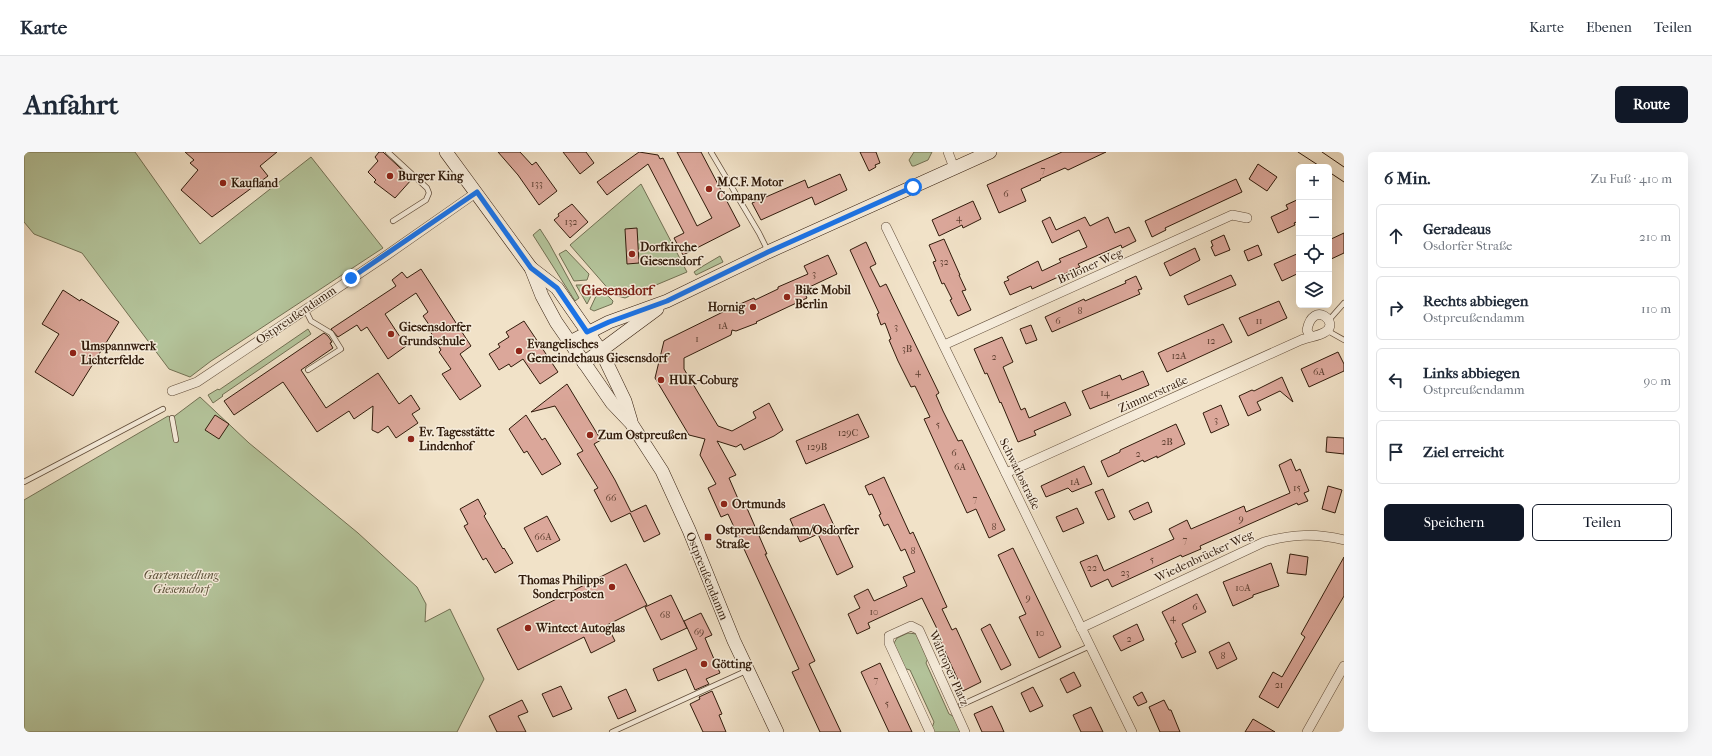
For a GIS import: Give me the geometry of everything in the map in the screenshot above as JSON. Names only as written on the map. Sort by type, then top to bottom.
[{"type":"main road","name":"Ostpreußendamm","points":[[446,152],[477,192],[531,268],[542,296],[584,363],[612,403],[631,423],[652,453],[671,488],[748,670],[777,732]]},
{"type":"main road","points":[[570,342],[609,322],[667,301],[768,252],[990,152]]},
{"type":"main road","name":"Ostpreußendamm","points":[[531,268],[557,288],[601,351],[625,401],[631,423]]},
{"type":"main road","points":[[584,363],[667,301]]},
{"type":"street","points":[[948,152],[954,168]]},
{"type":"street","name":"Ostpreußendamm","points":[[172,390],[197,382],[477,192]]},
{"type":"street","name":"Briloner Weg","points":[[944,345],[1232,215],[1247,218]]},
{"type":"street","name":"Schwatlostraße","points":[[886,226],[1132,732]]},
{"type":"street","points":[[1310,336],[1307,330],[1308,324],[1315,315],[1322,314],[1326,316],[1329,320],[1328,331]]},
{"type":"street","name":"Zimmerstraße","points":[[1006,473],[1310,336],[1323,334],[1328,331]]},
{"type":"street","name":"Wiedenbrücker Weg","points":[[1081,628],[1264,542],[1281,537],[1307,534],[1330,536],[1344,540]]},
{"type":"street","name":"Waltroper Platz","points":[[930,732],[889,643],[889,636],[911,626],[920,630],[965,732]]},
{"type":"street","points":[[1307,732],[1344,666]]},
{"type":"lane","points":[[388,152],[427,188],[429,193],[426,200],[393,221]]},
{"type":"lane","points":[[711,152],[759,232],[768,252]]},
{"type":"lane","points":[[1329,320],[1344,303]]},
{"type":"lane","points":[[305,309],[311,321],[331,333],[341,349],[308,370]]},
{"type":"lane","points":[[1328,331],[1344,340]]},
{"type":"lane","points":[[24,482],[163,409]]},
{"type":"lane","points":[[172,418],[176,440]]},
{"type":"lane","points":[[961,705],[1090,646]]},
{"type":"lane","points":[[612,732],[748,670]]},
{"type":"green space","points":[[24,152],[135,152],[200,244],[311,157],[383,248],[211,361],[190,377],[169,369],[82,253],[34,234],[24,222]]},
{"type":"green space","points":[[914,152],[932,152],[928,160],[912,166],[909,160]]},
{"type":"green space","points":[[641,184],[687,272],[625,298],[611,292],[570,245]]},
{"type":"green space","points":[[540,229],[579,298],[575,301],[533,235]]},
{"type":"green space","points":[[566,250],[589,274],[587,280],[574,281],[559,254]]},
{"type":"green space","points":[[720,256],[723,262],[696,275],[694,272]]},
{"type":"green space","points":[[576,285],[589,285],[593,292],[587,304]]},
{"type":"green space","points":[[605,293],[613,301],[612,304],[594,311],[590,309],[597,294]]},
{"type":"green space","points":[[308,329],[311,334],[222,395],[223,396],[213,403],[208,395],[218,389],[219,390]]},
{"type":"green space","name":"Gartensiedlung Giesensdorf","points":[[200,397],[249,443],[358,533],[417,587],[426,604],[425,622],[450,609],[484,679],[457,732],[24,732],[24,500],[168,416],[172,418]]},
{"type":"green space","points":[[908,633],[917,634],[928,658],[926,663],[949,714],[955,717],[962,732],[934,732],[932,728],[934,722],[910,670],[903,668],[894,643],[897,638]]},
{"type":"building","name":"Kaufland","points":[[185,152],[277,152],[260,166],[268,176],[212,217],[181,190],[198,170],[190,163],[194,160]]},
{"type":"building","name":"Burger King","points":[[379,152],[383,152],[412,179],[395,198],[374,182],[376,180],[368,172],[378,161],[375,157]]},
{"type":"building","points":[[498,152],[520,152],[532,165],[536,162],[557,191],[539,205],[518,175]]},
{"type":"building","points":[[563,152],[586,152],[594,163],[580,174]]},
{"type":"building","points":[[639,152],[658,155],[660,159],[663,158],[697,226],[712,218],[677,152],[701,152],[740,226],[683,255],[674,238],[684,233],[648,164],[607,195],[597,182]]},
{"type":"building","points":[[860,152],[876,152],[880,163],[875,165],[876,167],[869,171]]},
{"type":"building","points":[[1062,152],[1106,152],[1068,170],[1065,168],[1021,189],[1026,201],[999,213],[987,185]]},
{"type":"building","points":[[1258,164],[1277,177],[1267,191],[1249,179]]},
{"type":"building","points":[[840,174],[847,190],[815,205],[812,197],[761,220],[752,203],[805,180],[808,188]]},
{"type":"building","points":[[1236,179],[1242,192],[1165,228],[1166,230],[1152,237],[1145,221]]},
{"type":"building","points":[[1296,200],[1296,222],[1294,223],[1295,225],[1278,233],[1271,217],[1288,209],[1286,205]]},
{"type":"building","points":[[973,201],[981,219],[963,228],[962,225],[939,236],[932,220]]},
{"type":"building","points":[[572,204],[588,222],[570,238],[554,220],[559,216],[558,214]]},
{"type":"building","points":[[1050,217],[1056,230],[1085,217],[1090,226],[1108,217],[1115,233],[1129,227],[1136,241],[1122,248],[1121,245],[1078,264],[1080,267],[1032,289],[1031,286],[1010,295],[1004,282],[1009,280],[1007,277],[1038,261],[1042,271],[1061,262],[1059,259],[1087,247],[1079,230],[1052,243],[1042,221]]},
{"type":"building","name":"Dorfkirche Giesensdorf","points":[[637,228],[639,263],[627,264],[625,229]]},
{"type":"building","points":[[1344,233],[1344,253],[1332,259],[1332,239]]},
{"type":"building","points":[[1224,235],[1230,250],[1215,256],[1211,247],[1213,246],[1211,241]]},
{"type":"building","points":[[944,239],[966,290],[962,291],[971,310],[958,316],[950,300],[952,299],[944,283],[942,284],[933,262],[936,261],[929,245]]},
{"type":"building","points":[[866,242],[876,264],[870,267],[880,287],[886,284],[939,393],[936,395],[943,411],[958,441],[962,440],[1005,530],[989,538],[976,509],[967,513],[924,419],[930,417],[915,386],[911,387],[898,361],[889,340],[891,339],[885,323],[881,325],[877,314],[879,313],[850,250]]},
{"type":"building","points":[[1258,245],[1262,255],[1248,261],[1244,251]]},
{"type":"building","points":[[1195,248],[1200,260],[1170,276],[1164,263]]},
{"type":"building","points":[[1296,254],[1296,274],[1282,281],[1274,264]]},
{"type":"building","points":[[828,255],[837,274],[803,290],[807,298],[756,322],[757,323],[736,331],[732,330],[731,335],[684,358],[684,369],[718,426],[732,431],[756,418],[753,412],[769,403],[783,430],[774,436],[744,450],[741,444],[736,447],[717,441],[736,475],[729,478],[742,508],[746,506],[767,554],[765,554],[815,661],[809,664],[841,732],[820,732],[792,672],[799,669],[728,514],[721,517],[708,488],[716,484],[700,455],[705,439],[689,435],[655,378],[664,341],[733,307],[754,298],[755,300],[778,289],[778,287],[808,274],[804,266]]},
{"type":"building","points":[[421,269],[471,346],[460,354],[481,386],[460,400],[442,374],[451,369],[439,352],[441,350],[430,331],[432,329],[423,316],[428,312],[416,293],[385,314],[406,346],[388,359],[367,327],[361,331],[357,325],[338,337],[331,329],[396,286],[392,280],[402,272],[407,278]]},
{"type":"building","points":[[1231,275],[1236,285],[1188,305],[1184,296]]},
{"type":"building","points":[[1136,276],[1142,289],[1138,290],[1140,294],[1052,332],[1045,317],[1084,299],[1085,301],[1126,283],[1125,281]]},
{"type":"building","name":"Umspannwerk Lichterfelde","points":[[63,290],[119,322],[73,396],[35,372],[59,334],[42,324]]},
{"type":"building","points":[[1279,301],[1287,318],[1248,336],[1239,318]]},
{"type":"building","name":"Evangelisches Gemeindehaus Giesensdorf","points":[[524,321],[558,372],[540,384],[523,359],[511,367],[509,364],[499,370],[489,354],[500,347],[498,344],[509,337],[506,332]]},
{"type":"building","points":[[1223,324],[1232,342],[1167,372],[1158,353]]},
{"type":"building","points":[[1031,325],[1037,340],[1026,344],[1020,329]]},
{"type":"building","points":[[324,333],[332,342],[330,343],[333,348],[301,370],[326,408],[378,373],[399,404],[411,395],[420,409],[412,414],[418,423],[396,438],[388,426],[378,433],[372,430],[373,406],[354,419],[349,411],[317,432],[283,382],[234,415],[224,401]]},
{"type":"building","points":[[1002,337],[1013,362],[1003,367],[1021,410],[1025,408],[1029,418],[1065,402],[1071,415],[1034,431],[1036,435],[1018,442],[1001,402],[1000,403],[987,373],[985,374],[974,349]]},
{"type":"building","points":[[1338,352],[1344,364],[1344,371],[1309,387],[1301,369]]},
{"type":"building","points":[[1143,371],[1149,385],[1090,409],[1082,391],[1120,375],[1122,380]]},
{"type":"building","points":[[1282,377],[1293,402],[1280,391],[1257,402],[1261,410],[1248,416],[1239,396],[1252,390],[1254,391]]},
{"type":"building","points":[[567,384],[601,440],[594,444],[615,480],[631,512],[646,505],[660,534],[644,542],[630,513],[611,522],[594,490],[598,488],[577,454],[583,451],[555,406],[531,412]]},
{"type":"building","points":[[1221,405],[1229,425],[1211,433],[1203,413]]},
{"type":"building","points":[[858,414],[869,437],[806,464],[796,441]]},
{"type":"building","points":[[215,415],[229,424],[219,439],[205,430]]},
{"type":"building","points":[[526,415],[542,440],[545,438],[561,464],[542,475],[527,451],[524,453],[509,429]]},
{"type":"building","points":[[1176,424],[1185,444],[1157,458],[1157,456],[1144,462],[1143,460],[1108,477],[1101,461],[1120,452],[1120,450]]},
{"type":"building","points":[[1327,437],[1344,438],[1344,454],[1326,452]]},
{"type":"building","points":[[1291,459],[1296,471],[1300,469],[1309,491],[1304,493],[1308,501],[1298,505],[1297,503],[1200,546],[1201,549],[1182,557],[1181,555],[1112,587],[1108,579],[1091,587],[1080,562],[1097,555],[1104,571],[1174,539],[1169,529],[1187,520],[1191,529],[1244,506],[1246,512],[1290,493],[1279,465]]},
{"type":"building","points":[[1084,466],[1092,484],[1072,492],[1068,488],[1046,497],[1041,486]]},
{"type":"building","points":[[884,477],[910,534],[913,532],[947,607],[942,609],[952,630],[956,628],[981,682],[963,691],[938,636],[940,635],[922,598],[868,623],[870,628],[857,634],[848,614],[860,608],[854,596],[868,589],[874,601],[907,586],[903,577],[915,572],[905,549],[901,551],[888,524],[884,526],[879,515],[881,514],[872,494],[869,495],[865,486]]},
{"type":"building","points":[[1328,486],[1342,490],[1335,513],[1322,509]]},
{"type":"building","points":[[1103,489],[1115,517],[1108,520],[1095,492]]},
{"type":"building","points":[[478,499],[486,514],[484,516],[513,563],[495,573],[486,558],[483,560],[464,526],[468,524],[460,509]]},
{"type":"building","points":[[1148,502],[1152,512],[1134,520],[1129,511]]},
{"type":"building","points":[[824,504],[853,567],[837,575],[818,534],[800,542],[790,519]]},
{"type":"building","points":[[1077,508],[1084,523],[1063,532],[1056,517]]},
{"type":"building","points":[[547,516],[560,540],[537,552],[524,528]]},
{"type":"building","points":[[1013,548],[1061,647],[1039,658],[1019,617],[1026,614],[998,555]]},
{"type":"building","points":[[1290,554],[1308,557],[1306,575],[1287,573]]},
{"type":"building","points":[[1344,557],[1344,596],[1278,708],[1259,697],[1273,672],[1282,677],[1305,637],[1301,634]]},
{"type":"building","points":[[1271,563],[1279,586],[1253,595],[1253,597],[1233,606],[1223,582]]},
{"type":"building","points":[[626,564],[647,605],[607,625],[615,641],[591,653],[584,637],[518,670],[497,629]]},
{"type":"building","points":[[1197,594],[1206,612],[1182,624],[1196,652],[1182,658],[1175,643],[1177,642],[1162,612]]},
{"type":"building","points":[[671,595],[687,628],[661,640],[645,607]]},
{"type":"building","points":[[701,613],[712,635],[705,638],[720,673],[706,679],[709,684],[695,690],[686,669],[658,681],[653,669],[697,649],[684,621]]},
{"type":"building","points":[[990,624],[1011,665],[1001,670],[981,629]]},
{"type":"building","points":[[1137,624],[1144,640],[1121,651],[1113,636]]},
{"type":"building","points":[[1229,642],[1237,659],[1217,669],[1209,652]]},
{"type":"building","points":[[880,663],[912,732],[889,732],[861,672]]},
{"type":"building","points":[[1074,672],[1081,686],[1067,693],[1060,679]]},
{"type":"building","points":[[561,686],[572,709],[553,717],[542,694]]},
{"type":"building","points":[[1033,687],[1043,706],[1030,712],[1021,693]]},
{"type":"building","points":[[626,689],[636,711],[618,719],[608,697]]},
{"type":"building","points":[[712,691],[722,714],[719,715],[726,732],[703,732],[690,704],[700,699],[699,697]]},
{"type":"building","points":[[1142,692],[1147,702],[1138,706],[1133,697]]},
{"type":"building","points":[[522,700],[528,712],[518,716],[526,732],[497,732],[489,716]]},
{"type":"building","points":[[1164,700],[1169,710],[1171,710],[1180,732],[1160,732],[1149,707]]},
{"type":"building","points":[[992,706],[1004,732],[982,732],[974,714]]},
{"type":"building","points":[[1091,707],[1103,732],[1081,732],[1073,715]]},
{"type":"building","points":[[1253,719],[1275,732],[1245,732]]},
{"type":"tram line","points":[[1298,152],[1316,164]]},
{"type":"tram line","points":[[1322,152],[1344,167]]},
{"type":"tram line","points":[[1332,174],[1344,182]]},
{"type":"place","name":"Burger King","points":[[390,176]]},
{"type":"place","name":"Kaufland","points":[[223,183]]},
{"type":"place","name":"M.C.F. Motor Company","points":[[709,189]]},
{"type":"place","name":"Dorfkirche Giesensdorf","points":[[632,254]]},
{"type":"place","name":"Bike Mobil Berlin","points":[[787,297]]},
{"type":"place","name":"Hornig","points":[[753,307]]},
{"type":"place","name":"Giesensdorfer Grundschule","points":[[391,334]]},
{"type":"place","name":"Evangelisches Gemeindehaus Giesensdorf","points":[[519,351]]},
{"type":"place","name":"Umspannwerk Lichterfelde","points":[[73,353]]},
{"type":"place","name":"HUK-Coburg","points":[[661,380]]},
{"type":"place","name":"Zum Ostpreußen","points":[[590,435]]},
{"type":"place","name":"Ev. Tagesstätte Lindenhof","points":[[411,439]]},
{"type":"place","name":"Ortmunds","points":[[724,504]]},
{"type":"place","name":"Ostpreußendamm/Osdorfer Straße","points":[[708,537]]},
{"type":"place","name":"Thomas Philipps Sonderposten","points":[[612,587]]},
{"type":"place","name":"Wintect Autoglas","points":[[528,628]]},
{"type":"place","name":"Götting","points":[[704,664]]},
{"type":"district","name":"Giesensdorf","points":[[617,290]]},
{"type":"route","points":[[351,278],[477,192],[531,268],[557,288],[587,332],[609,322],[667,301],[739,265],[913,187]]}]
